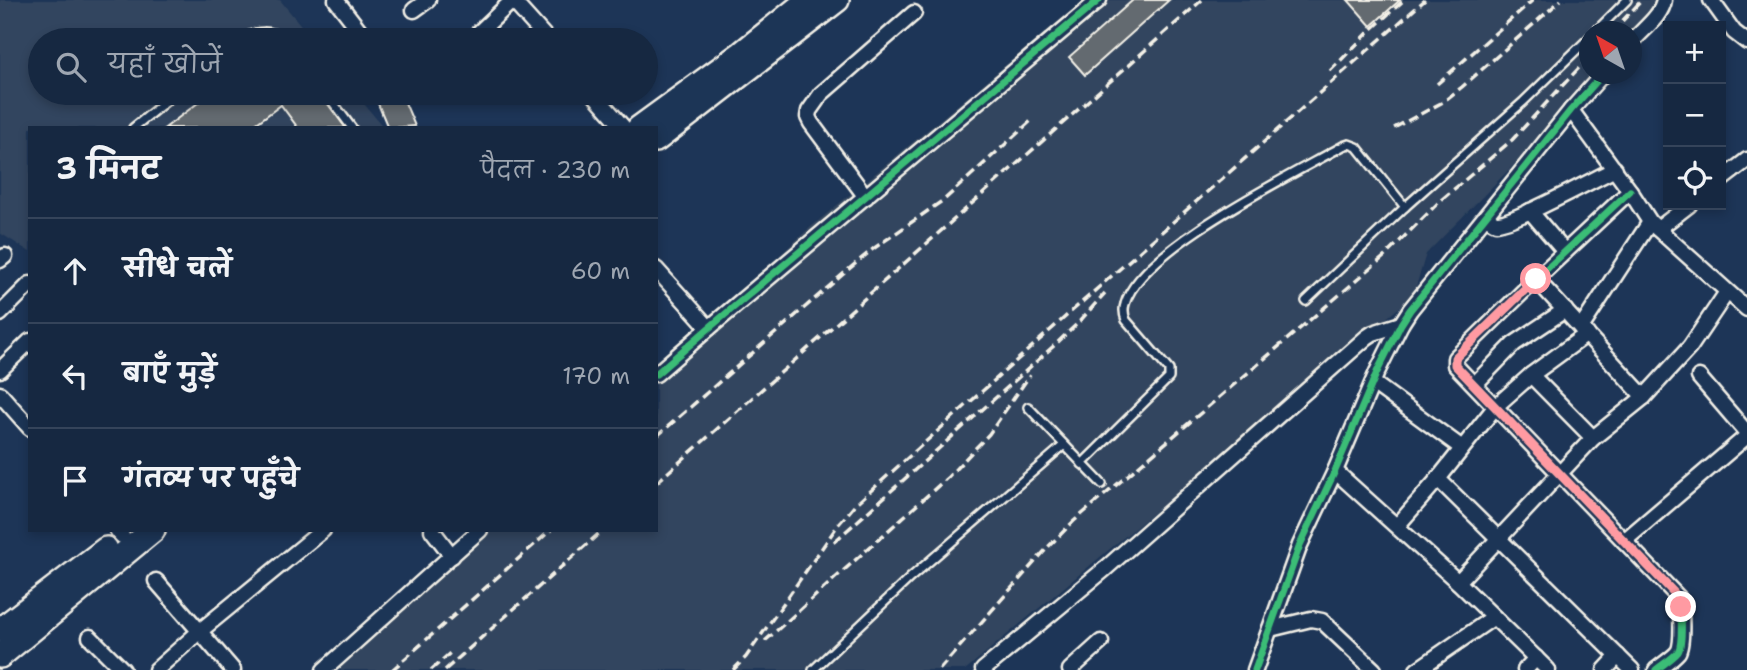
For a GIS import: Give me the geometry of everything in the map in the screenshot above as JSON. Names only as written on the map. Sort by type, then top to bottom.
[{"type":"main road","points":[[642,126],[742,53],[808,0]]},
{"type":"main road","points":[[658,139],[837,0]]},
{"type":"main road","points":[[0,631],[123,532]]},
{"type":"main road","points":[[0,656],[150,532]]},
{"type":"street","points":[[336,0],[358,28]]},
{"type":"street","points":[[414,10],[428,0]]},
{"type":"street","points":[[483,28],[512,0],[537,28]]},
{"type":"street","points":[[658,372],[1099,0]]},
{"type":"street","points":[[1642,31],[1660,11],[1664,0]]},
{"type":"street","points":[[1711,0],[1734,32],[1747,42]]},
{"type":"street","points":[[866,197],[811,123],[809,111],[821,93],[914,13]]},
{"type":"street","points":[[1255,670],[1300,545],[1401,324],[1594,84]]},
{"type":"street","points":[[604,105],[622,126]]},
{"type":"street","points":[[1571,110],[1654,226],[1747,309]]},
{"type":"street","points":[[1726,176],[1747,160]]},
{"type":"street","points":[[1487,217],[1499,223],[1530,211],[1615,169]]},
{"type":"street","points":[[1630,191],[1455,358],[1455,365],[1681,601],[1681,646],[1656,670]]},
{"type":"street","points":[[1397,526],[1496,406],[1584,331],[1654,226],[1681,210]]},
{"type":"street","points":[[1530,211],[1564,252]]},
{"type":"street","points":[[658,271],[709,328]]},
{"type":"street","points":[[1536,279],[1644,397]]},
{"type":"street","points":[[0,313],[28,286]]},
{"type":"street","points":[[1458,582],[1592,438],[1644,397],[1690,347],[1727,292]]},
{"type":"street","points":[[1475,384],[1514,344],[1565,310]]},
{"type":"street","points":[[983,670],[1105,569],[1367,337],[1401,324]]},
{"type":"street","points":[[0,370],[28,343]]},
{"type":"street","points":[[1531,375],[1592,438]]},
{"type":"street","points":[[1624,541],[1747,435],[1699,377]]},
{"type":"street","points":[[1373,383],[1462,448]]},
{"type":"street","points":[[0,394],[28,426]]},
{"type":"street","points":[[1335,471],[1458,582],[1548,670]]},
{"type":"street","points":[[1438,479],[1632,670]]},
{"type":"street","points":[[156,670],[321,532]]},
{"type":"street","points":[[434,532],[452,556]]},
{"type":"street","points":[[324,670],[478,532]]},
{"type":"street","points":[[156,581],[233,670]]},
{"type":"street","points":[[1417,670],[1494,617]]},
{"type":"street","points":[[1270,629],[1318,619],[1374,670]]},
{"type":"street","points":[[90,637],[122,670]]},
{"type":"street","points":[[1070,670],[1101,642]]},
{"type":"street","points":[[1605,670],[1618,656]]},
{"type":"street","points":[[1525,670],[1536,659]]},
{"type":"lane","points":[[1606,21],[1627,0]]},
{"type":"lane","points":[[1307,301],[1405,206],[1523,102],[1579,48]]},
{"type":"lane","points":[[135,126],[161,105]]},
{"type":"lane","points":[[335,105],[351,126]]},
{"type":"lane","points":[[1082,464],[1170,378],[1169,370],[1126,320],[1124,314],[1124,305],[1133,289],[1159,259],[1211,221],[1349,144],[1357,147],[1405,206]]},
{"type":"lane","points":[[1028,407],[1102,484]]},
{"type":"lane","points":[[813,670],[910,578],[1064,445]]},
{"type":"shaded area","points":[[0,0],[280,0],[303,28],[28,28],[28,105],[365,105],[382,126],[28,126],[28,251],[0,233]]},
{"type":"shaded area","points":[[1084,0],[1665,0],[1642,22],[1579,21],[1579,84],[1585,84],[1545,133],[1426,254],[1413,296],[965,670],[331,670],[484,532],[658,532],[658,369],[806,231]]},
{"type":"building","points":[[1133,0],[1169,0],[1085,75],[1069,57]]},
{"type":"building","points":[[1348,0],[1400,0],[1371,26]]},
{"type":"building","points":[[195,105],[281,105],[253,126],[168,126]]},
{"type":"building","points":[[281,105],[329,105],[345,126],[297,126]]},
{"type":"building","points":[[379,105],[406,105],[415,126],[387,126]]},
{"type":"railway","points":[[658,481],[1202,0]]},
{"type":"railway","points":[[1330,71],[1404,0]]},
{"type":"railway","points":[[733,670],[746,657],[838,525],[856,504],[1425,0]]},
{"type":"railway","points":[[1437,84],[1533,0]]},
{"type":"railway","points":[[1394,128],[1443,102],[1561,0]]},
{"type":"railway","points":[[1622,21],[1642,0]]},
{"type":"railway","points":[[939,670],[1074,521],[1385,256],[1440,201],[1512,140],[1579,68]]},
{"type":"railway","points":[[658,435],[873,249],[945,199],[1032,120]]},
{"type":"railway","points":[[834,542],[1057,343],[1105,293]]},
{"type":"railway","points":[[765,641],[948,477],[989,434],[1030,375]]},
{"type":"railway","points":[[392,670],[549,532]]},
{"type":"railway","points":[[445,670],[601,532]]},
{"type":"railway","points":[[431,670],[450,653]]},
{"type":"cycle path","points":[[658,372],[1099,0]]},
{"type":"cycle path","points":[[1255,670],[1300,545],[1401,324],[1594,84]]},
{"type":"cycle path","points":[[1630,191],[1455,358],[1455,365],[1678,597],[1680,648],[1676,655],[1656,670]]},
{"type":"route","points":[[1536,279],[1455,358],[1455,365],[1678,597],[1681,607]]}]
